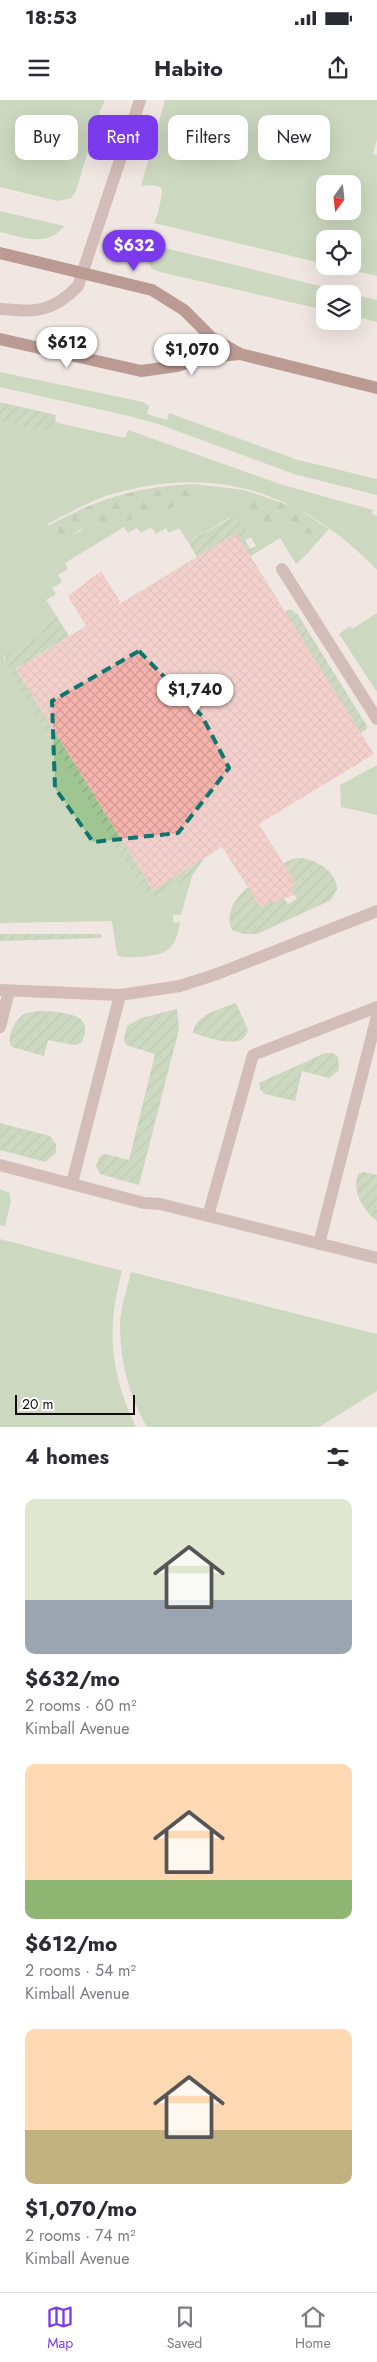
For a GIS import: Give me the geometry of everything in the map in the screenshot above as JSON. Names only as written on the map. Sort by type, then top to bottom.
[{"type":"main road","points":[[0,253],[152,290],[184,310],[212,338],[240,354],[377,388]]},
{"type":"main road","points":[[0,339],[141,371],[176,366],[207,357],[240,354]]},
{"type":"lane","points":[[0,310],[48,308],[60,303],[78,286],[84,274],[140,100]]},
{"type":"lane","points":[[282,569],[377,719]]},
{"type":"lane","points":[[0,1027],[4,990],[120,995],[180,986],[217,974],[377,911]]},
{"type":"lane","points":[[72,1182],[120,995]]},
{"type":"lane","points":[[208,1216],[252,1055],[377,1006]]},
{"type":"lane","points":[[319,1244],[377,1016]]},
{"type":"lane","points":[[0,1165],[72,1182],[144,1203],[160,1204],[377,1258]]},
{"type":"highlighted area","points":[[139,651],[202,716],[229,768],[178,833],[93,842],[55,788],[52,701]]},
{"type":"green space","points":[[0,100],[105,100],[99,115],[88,115],[88,151],[76,191],[71,198],[58,201],[0,187]]},
{"type":"green space","points":[[165,100],[377,100],[377,139],[373,154],[377,155],[377,276],[361,272],[361,230],[316,230],[316,262],[154,223],[160,206],[162,188],[153,185],[141,186],[148,160],[158,160],[158,125]]},
{"type":"green space","points":[[0,211],[64,226],[58,233],[43,239],[17,236],[0,232]]},
{"type":"green space","points":[[145,243],[316,285],[316,308],[160,272],[152,269],[146,257]]},
{"type":"green space","points":[[361,296],[377,300],[377,322],[361,318]]},
{"type":"green space","points":[[0,372],[143,402],[149,406],[147,414],[167,420],[169,413],[298,460],[377,479],[377,495],[294,474],[161,425],[0,387]]},
{"type":"green space","points":[[0,402],[56,415],[55,421],[58,423],[55,434],[0,421]]},
{"type":"green space","points":[[0,421],[55,434],[58,423],[125,438],[128,430],[283,485],[373,510],[372,514],[377,516],[377,570],[348,542],[317,520],[285,503],[251,490],[216,484],[180,482],[142,487],[103,497],[48,524],[49,532],[63,538],[79,532],[87,522],[110,528],[135,518],[166,513],[198,491],[194,484],[244,490],[242,504],[244,513],[249,519],[282,529],[293,535],[304,557],[296,564],[280,538],[259,551],[243,524],[229,518],[188,542],[179,528],[169,533],[166,528],[156,534],[151,527],[141,533],[137,528],[128,533],[124,527],[65,563],[68,569],[58,575],[62,582],[52,588],[56,594],[46,600],[56,615],[46,622],[39,636],[4,657],[4,663],[146,894],[156,897],[192,876],[181,915],[173,915],[173,922],[180,923],[176,939],[172,946],[162,953],[134,957],[117,955],[112,921],[0,923]]},
{"type":"green space","points":[[194,484],[198,491],[195,498],[181,501],[166,513],[135,518],[110,528],[87,522],[77,532],[64,537],[54,538],[49,532],[48,526],[101,501],[136,491]]},
{"type":"green space","points":[[244,490],[295,507],[329,529],[304,557],[293,535],[282,529],[249,519],[244,513],[242,504]]},
{"type":"green space","points":[[235,516],[243,524],[251,537],[245,540],[250,549],[256,546],[259,551],[251,556],[197,557],[188,542]]},
{"type":"green space","points":[[292,610],[298,615],[367,726],[367,729],[360,734],[285,612]]},
{"type":"green space","points":[[377,613],[377,692],[339,634],[350,626],[352,629]]},
{"type":"green space","points":[[56,615],[69,636],[16,669],[153,890],[204,858],[192,876],[156,897],[146,894],[142,889],[4,663],[6,654],[39,636],[46,622]]},
{"type":"green space","points":[[377,765],[377,815],[341,807],[340,785]]},
{"type":"green space","points":[[302,858],[320,864],[330,872],[337,889],[331,900],[257,934],[244,934],[232,930],[229,918],[232,906],[248,887],[260,906],[278,889],[288,904],[297,899],[287,883],[293,886],[296,884],[283,864],[292,859]]},
{"type":"green space","points":[[0,934],[101,934],[101,938],[0,941]]},
{"type":"green space","points":[[236,1003],[248,1030],[245,1037],[233,1042],[216,1040],[193,1033],[198,1021],[216,1010]]},
{"type":"green space","points":[[177,1009],[179,1029],[139,1185],[100,1174],[96,1166],[100,1156],[105,1154],[129,1160],[155,1054],[126,1045],[124,1040],[127,1026],[141,1018]]},
{"type":"green space","points":[[41,1011],[66,1013],[81,1020],[85,1025],[85,1033],[81,1043],[75,1045],[48,1040],[44,1056],[12,1047],[10,1034],[17,1020],[24,1014]]},
{"type":"green space","points":[[325,1053],[333,1053],[338,1057],[339,1070],[329,1078],[302,1071],[295,1101],[265,1094],[260,1089],[259,1083]]},
{"type":"green space","points":[[0,1123],[50,1136],[56,1144],[56,1153],[45,1162],[0,1150]]},
{"type":"green space","points":[[364,1172],[377,1175],[377,1221],[367,1212],[357,1193],[356,1186],[359,1173]]},
{"type":"green space","points":[[0,1189],[10,1193],[11,1201],[5,1226],[0,1225]]},
{"type":"green space","points":[[0,1239],[122,1271],[114,1313],[113,1350],[121,1388],[136,1427],[0,1427]]},
{"type":"green space","points":[[131,1272],[377,1334],[377,1391],[319,1427],[147,1427],[135,1403],[127,1378],[120,1339],[122,1306]]},
{"type":"building","points":[[236,533],[374,754],[259,824],[296,884],[290,888],[295,895],[260,906],[222,847],[153,890],[16,669],[86,626],[68,596],[101,571],[121,603]]}]
